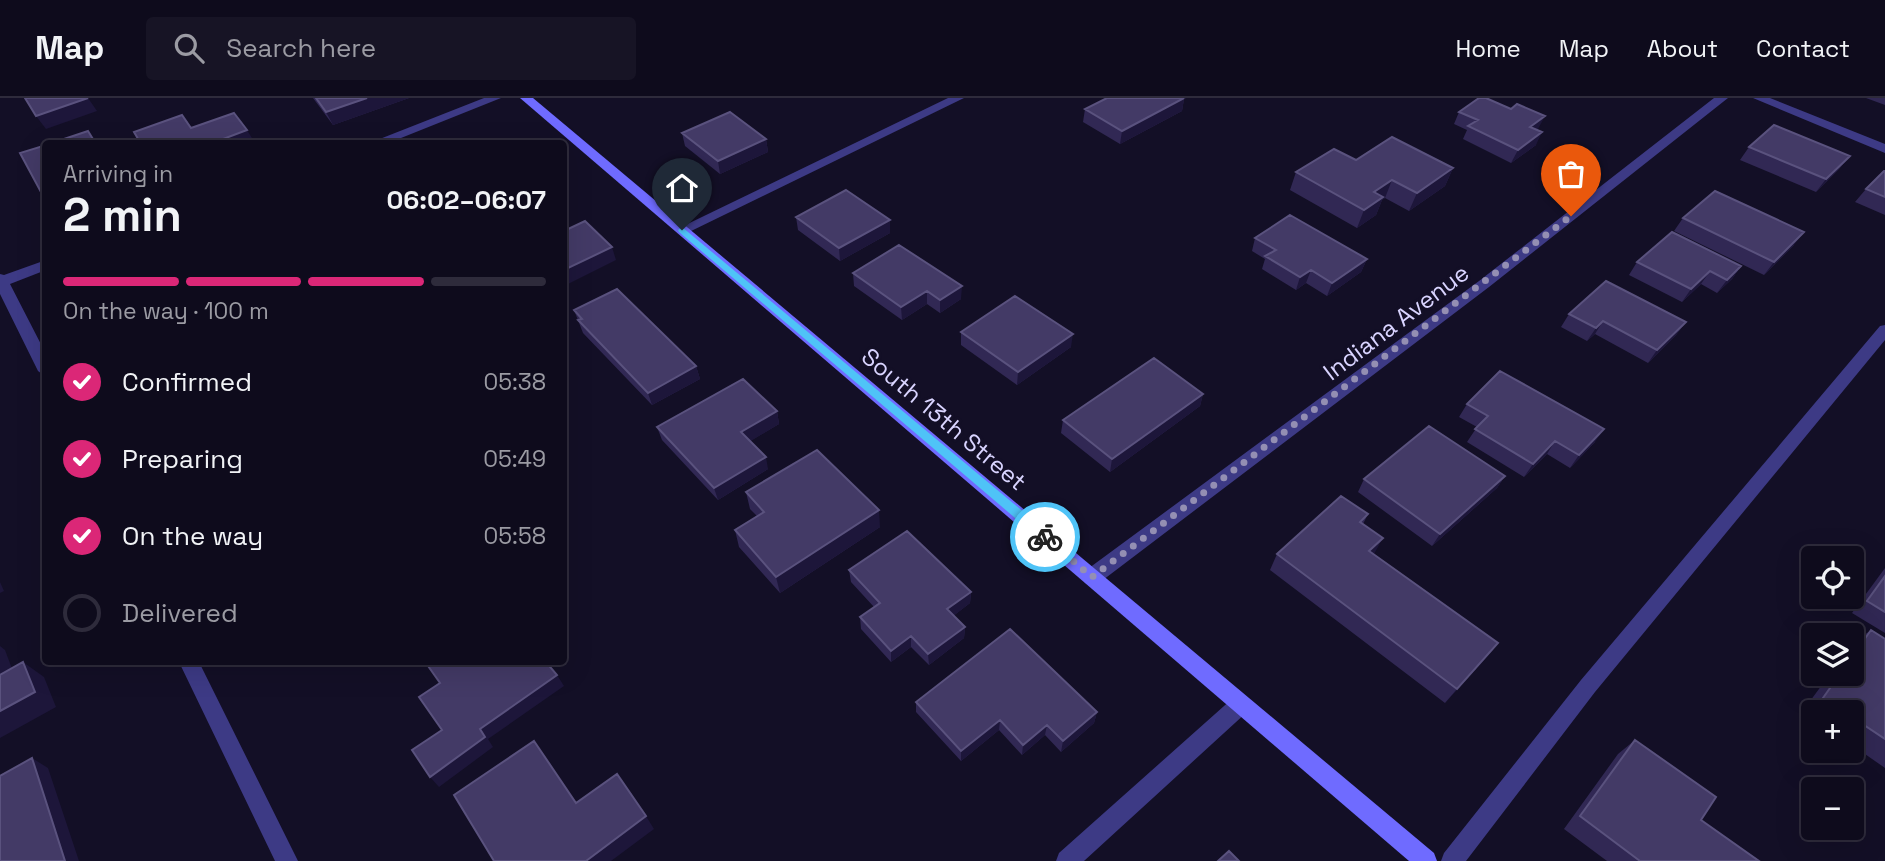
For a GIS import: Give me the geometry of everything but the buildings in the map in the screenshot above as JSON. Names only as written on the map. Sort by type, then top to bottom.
[{"type":"street","points":[[384,140],[495,98]]},
{"type":"street","name":"South 13th Street","points":[[526,98],[1426,861]]},
{"type":"street","points":[[682,230],[958,98]]},
{"type":"street","name":"Indiana Avenue","points":[[1092,577],[1484,284],[1722,98]]},
{"type":"street","points":[[1759,98],[1885,149]]},
{"type":"street","points":[[42,266],[0,281],[42,363]]},
{"type":"street","points":[[1452,861],[1588,685],[1885,330]]},
{"type":"street","points":[[190,665],[287,861]]},
{"type":"street","points":[[1067,861],[1240,705]]},
{"type":"way so far","points":[[1045,537],[1092,577],[1571,216]]},
{"type":"route","points":[[682,230],[1045,537]]}]
